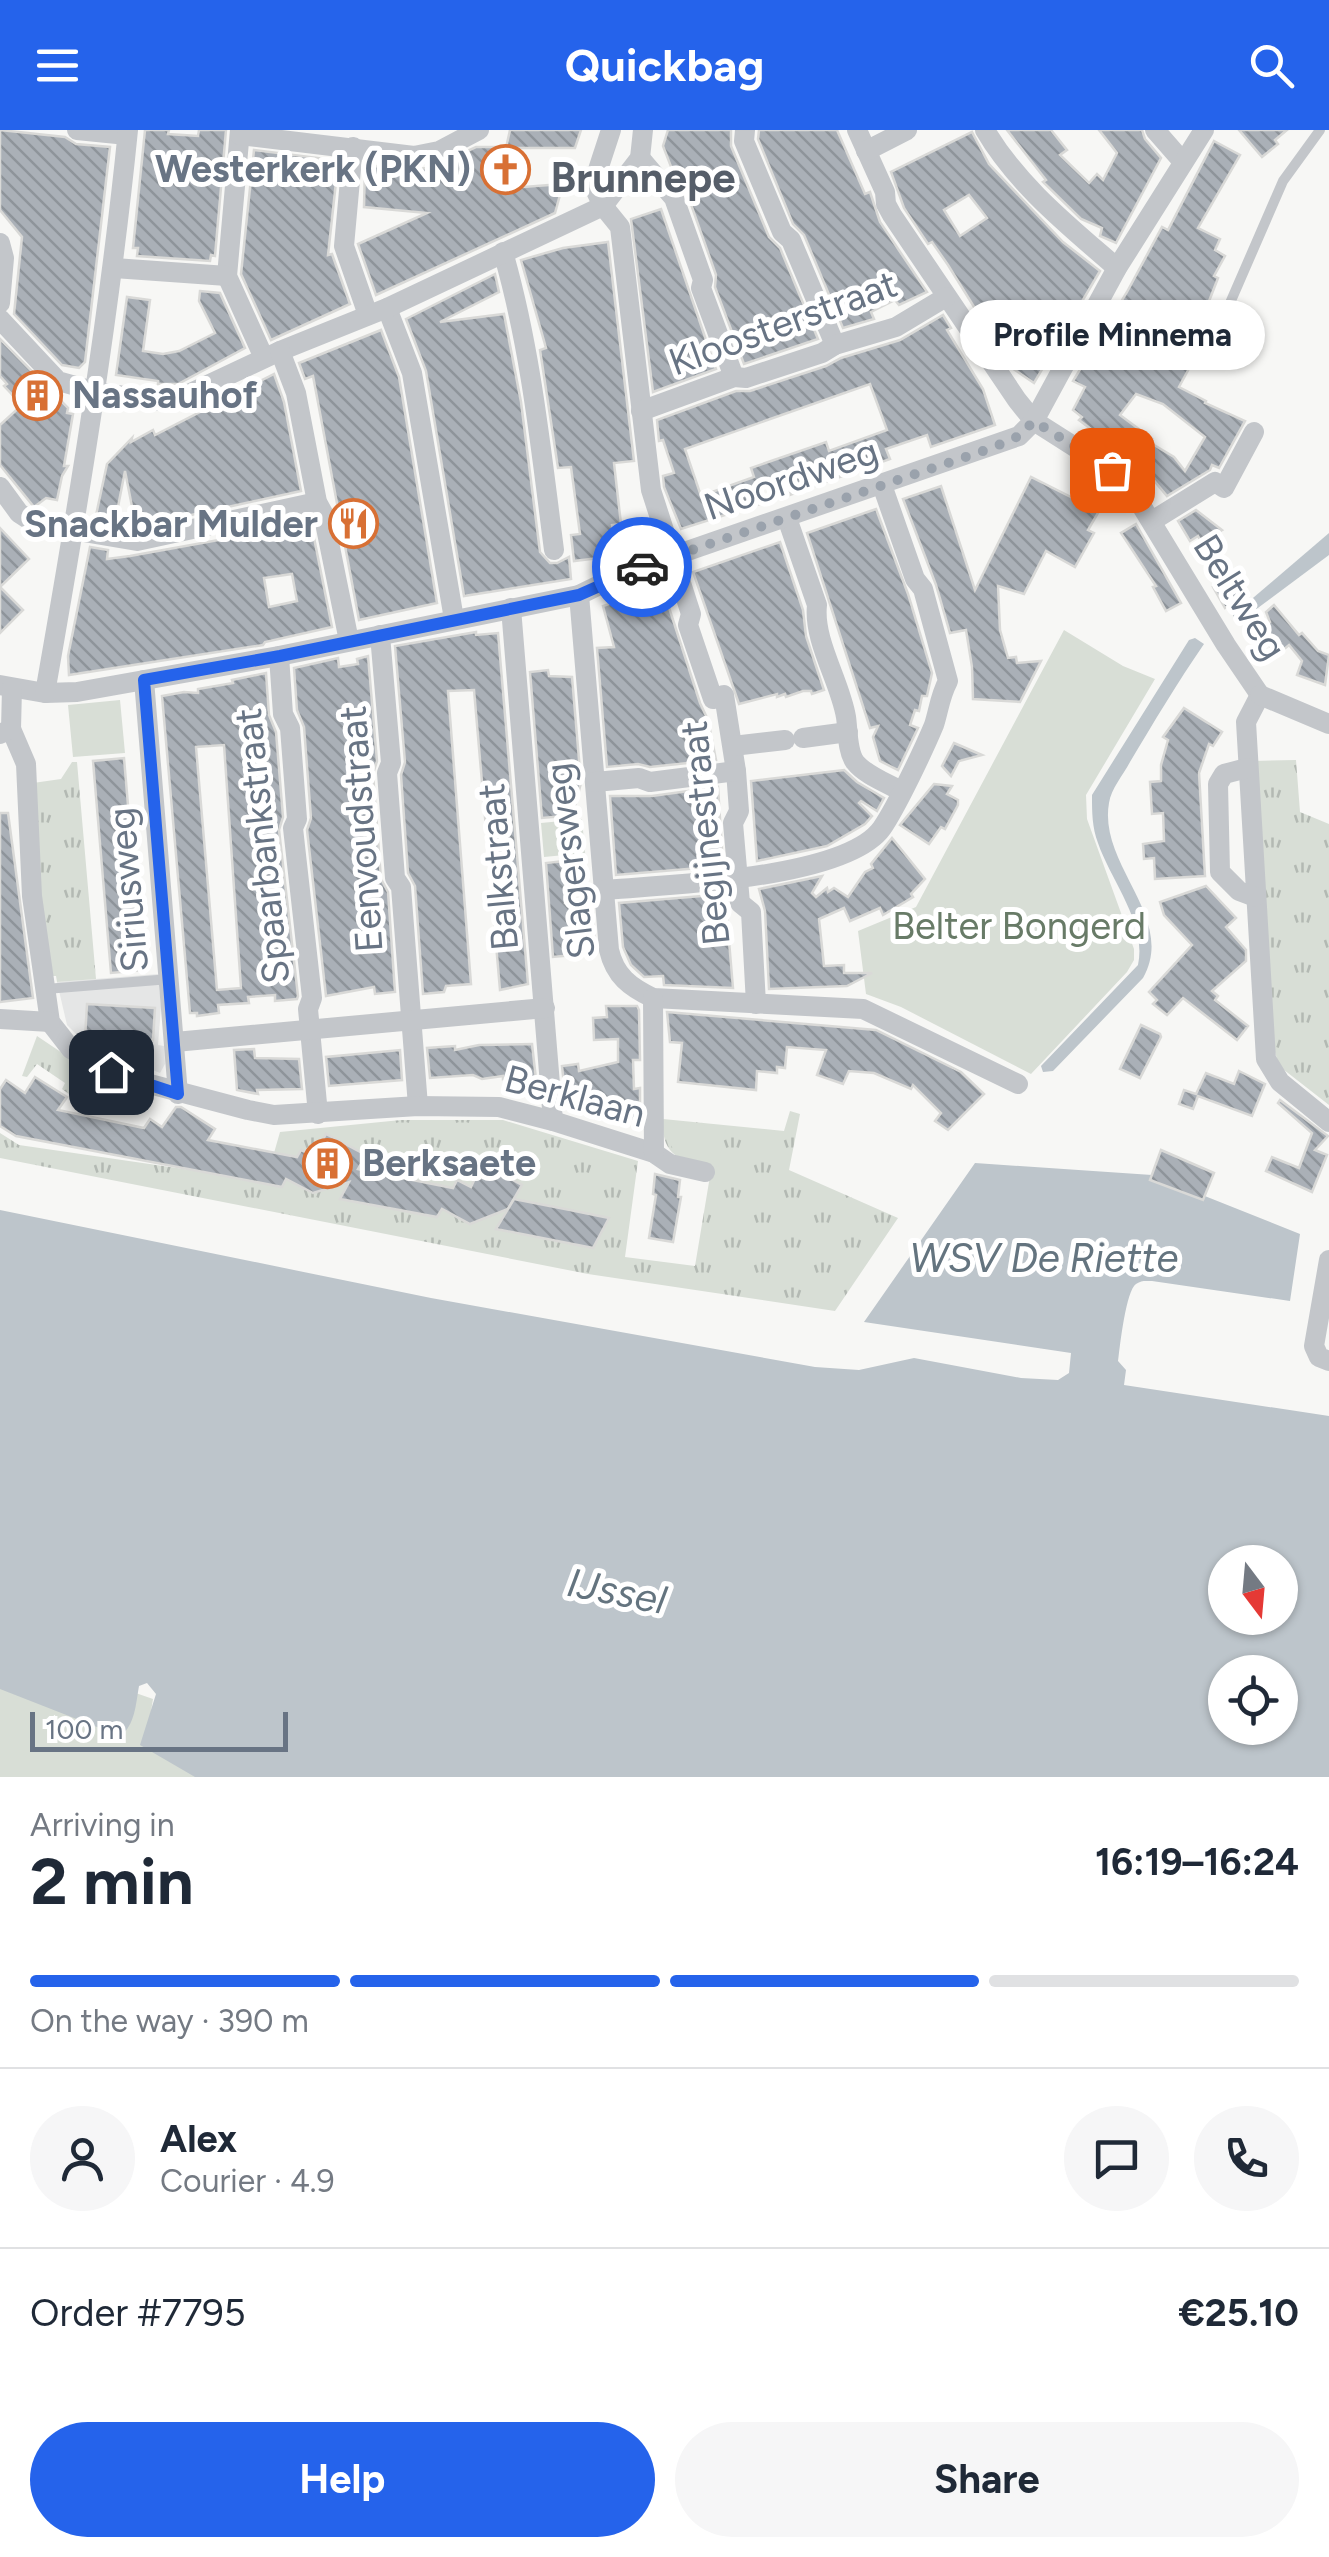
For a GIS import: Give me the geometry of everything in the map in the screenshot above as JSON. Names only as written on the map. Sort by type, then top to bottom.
[{"type":"street","points":[[45,693],[97,392],[128,133],[77,130]]},
{"type":"street","points":[[349,641],[296,393],[227,276],[240,133],[426,155],[479,130]]},
{"type":"street","points":[[603,206],[593,186],[611,130]]},
{"type":"street","points":[[0,319],[52,376],[97,392],[172,400],[378,311],[603,206],[640,158],[643,130]]},
{"type":"street","points":[[744,130],[744,142],[782,232],[791,240],[834,345]]},
{"type":"street","points":[[857,130],[892,215],[1034,421]]},
{"type":"street","points":[[866,150],[908,130]]},
{"type":"street","points":[[985,130],[1055,214],[1117,268]]},
{"type":"street","points":[[1156,130],[1184,162]]},
{"type":"street","name":"Noordweg","points":[[6,686],[45,693],[77,692],[280,656],[579,595],[624,573],[1019,436],[1034,421],[1117,268],[1204,130]]},
{"type":"street","points":[[353,147],[344,246],[412,373],[454,619]]},
{"type":"street","points":[[640,158],[674,198],[703,280],[701,288],[734,377]]},
{"type":"street","name":"Begijnestraat","points":[[603,206],[620,228],[651,490],[691,614],[688,626],[713,699],[724,696],[739,812],[733,823],[737,879],[740,903],[751,912],[756,1004]]},
{"type":"street","points":[[0,243],[4,258],[0,302]]},
{"type":"street","points":[[503,252],[518,301],[530,371],[554,550]]},
{"type":"street","points":[[114,268],[227,276]]},
{"type":"street","name":"Kloosterstraat","points":[[641,411],[734,377],[746,378],[896,327],[946,297]]},
{"type":"street","name":"Beltweg","points":[[1034,421],[1112,470],[1133,492],[1260,695],[1246,722],[1266,1059],[1280,1082],[1329,1122]]},
{"type":"street","name":"Beltweg","points":[[1152,521],[1214,482],[1224,488],[1254,432]]},
{"type":"street","points":[[604,890],[790,872],[827,858],[842,857],[878,833],[934,724],[940,695],[948,681],[940,640],[882,486]]},
{"type":"street","points":[[0,487],[27,520],[137,540],[317,502]]},
{"type":"street","points":[[787,518],[842,691],[852,758],[901,791]]},
{"type":"street","name":"Slagersweg","points":[[579,595],[612,964],[626,983],[654,998]]},
{"type":"street","name":"Balkstraat","points":[[511,608],[553,1120]]},
{"type":"street","name":"Eenvoudstraat","points":[[380,635],[391,763],[387,773],[396,878],[401,887],[410,1019]]},
{"type":"street","name":"Spaarbankstraat","points":[[280,656],[283,714],[292,746],[298,901],[304,912],[312,998],[308,1009],[310,1029]]},
{"type":"street","name":"Siriusweg","points":[[144,680],[178,1094]]},
{"type":"street","points":[[0,1020],[50,1022],[32,896],[26,764],[6,731],[6,686]]},
{"type":"street","points":[[1260,695],[1329,724]]},
{"type":"street","points":[[733,746],[848,732]]},
{"type":"street","points":[[1247,768],[1224,774],[1218,784],[1220,872],[1239,891],[1255,897]]},
{"type":"street","points":[[595,782],[640,778],[650,782],[736,772]]},
{"type":"street","points":[[654,1154],[654,998],[863,1009],[1018,1084]]},
{"type":"street","name":"Berklaan","points":[[175,1042],[545,1008]]},
{"type":"street","points":[[410,1019],[418,1106]]},
{"type":"street","name":"Berklaan","points":[[50,1022],[70,1048],[98,1065],[178,1094],[274,1115],[418,1106],[499,1107],[553,1120],[654,1154],[670,1164],[705,1172]]},
{"type":"street","points":[[310,1029],[318,1114]]},
{"type":"street","points":[[1329,1260],[1314,1346],[1319,1357],[1329,1361]]},
{"type":"lane","points":[[1227,310],[1283,182],[1320,130]]},
{"type":"lane","points":[[46,990],[171,978]]},
{"type":"shaded area","points":[[158,974],[158,1045],[164,1046],[165,1064],[160,1073],[83,1041],[67,1025],[57,982]]},
{"type":"green space","name":"Belter Bongerd","points":[[1064,630],[1123,666],[1155,679],[1086,795],[1087,819],[1134,949],[1134,960],[1031,1074],[901,1007],[866,994],[858,931],[916,907]]},
{"type":"green space","points":[[120,700],[125,753],[73,757],[68,705]]},
{"type":"green space","points":[[1296,760],[1300,812],[1329,824],[1329,1105],[1279,1066],[1275,1052],[1253,761]]},
{"type":"green space","points":[[72,762],[77,762],[96,979],[57,982],[56,976],[50,976],[38,891],[33,783],[61,779]]},
{"type":"green space","points":[[582,819],[585,853],[544,857],[541,823]]},
{"type":"green space","points":[[37,1036],[101,1079],[79,1085],[69,1094],[62,1089],[65,1083],[37,1064],[27,1077],[22,1076]]},
{"type":"green space","points":[[790,1111],[800,1114],[789,1170],[898,1218],[835,1311],[588,1274],[0,1158],[0,1133],[19,1145],[266,1181],[280,1132],[401,1120],[503,1120],[638,1161],[625,1257],[695,1266],[711,1170],[674,1154],[665,1141],[663,1119],[784,1131]]},
{"type":"green space","points":[[665,1122],[726,1127],[718,1167],[675,1151]]},
{"type":"green space","points":[[0,1646],[153,1699],[146,1743],[205,1777],[0,1777]]},
{"type":"water","points":[[1329,533],[1329,555],[1239,622],[1234,620],[1233,615]]},
{"type":"water","points":[[1195,638],[1204,644],[1118,782],[1109,803],[1114,848],[1144,913],[1151,956],[1143,978],[1053,1071],[1043,1072],[1041,1066],[1138,965],[1133,918],[1096,837],[1092,795],[1189,640]]},
{"type":"water","points":[[975,1163],[1152,1175],[1300,1234],[1290,1301],[1152,1281],[1136,1284],[1126,1307],[1118,1361],[1126,1370],[1124,1385],[1329,1416],[1329,1777],[195,1777],[140,1745],[156,1694],[147,1683],[139,1686],[132,1720],[120,1736],[0,1689],[0,1210],[431,1298],[815,1367],[859,1370],[914,1358],[1021,1378],[1058,1380],[1069,1373],[1071,1353],[864,1322]]},
{"type":"building","points":[[0,130],[65,137],[76,144],[110,147],[85,362],[79,368],[62,365],[14,314],[22,237],[0,210]]},
{"type":"building","points":[[145,130],[198,136],[199,130],[226,130],[215,256],[211,255],[210,261],[137,256],[138,248],[133,248]]},
{"type":"building","points":[[510,130],[581,130],[575,148],[506,148]]},
{"type":"building","points":[[668,130],[731,130],[731,146],[818,339],[744,364],[715,287],[716,275],[687,193],[675,177],[663,146]]},
{"type":"building","points":[[759,130],[837,130],[865,194],[870,192],[880,222],[927,292],[899,305],[895,300],[871,312],[874,319],[843,328],[804,235],[793,224],[758,139]]},
{"type":"building","points":[[1007,130],[1051,130],[1067,150],[1060,155],[1089,183],[1097,174],[1103,180],[1117,153],[1099,130],[1142,130],[1161,158],[1116,243],[1100,236],[1102,228],[1081,219],[1043,182],[1046,180]]},
{"type":"building","points":[[1239,130],[1287,130],[1262,157]]},
{"type":"building","points":[[972,132],[989,164],[1063,242],[1100,271],[1034,383],[1012,368],[948,265],[904,208],[891,172]],"holes":[[[969,195],[987,218],[960,236],[944,210]]]},
{"type":"building","points":[[1214,141],[1240,155],[1198,228],[1220,239],[1215,250],[1225,256],[1214,276],[1218,278],[1206,309],[1210,311],[1197,335],[1205,339],[1179,387],[1245,421],[1219,468],[1212,465],[1167,496],[1137,460],[1079,420],[1082,417],[1073,410],[1085,387],[1073,381],[1162,227],[1168,230]],"holes":[[[1136,394],[1163,404],[1205,437],[1185,471],[1174,457],[1149,442],[1152,439],[1120,415]]]},
{"type":"building","points":[[476,147],[496,147],[525,157],[524,187],[563,184],[555,213],[376,295],[358,244],[427,213],[364,207],[365,165],[413,170],[433,167]]},
{"type":"building","points":[[254,150],[334,160],[338,164],[328,255],[332,254],[350,304],[271,340],[241,274]]},
{"type":"building","points":[[661,209],[716,369],[653,392],[631,219]]},
{"type":"building","points":[[608,242],[634,461],[614,463],[621,524],[612,525],[616,556],[574,561],[571,535],[580,534],[571,467],[558,468],[540,350],[546,348],[521,260],[563,248]]},
{"type":"building","points":[[495,274],[499,292],[440,322],[504,314],[521,402],[540,552],[550,563],[569,557],[571,579],[464,596],[426,371],[406,319]]},
{"type":"building","points":[[200,291],[220,293],[245,348],[178,384],[116,375],[127,297],[150,300],[143,351],[163,354],[179,351],[215,333],[199,301]]},
{"type":"building","points":[[943,315],[951,328],[947,330],[983,389],[995,425],[931,447],[927,435],[886,449],[890,459],[790,495],[783,474],[759,482],[766,502],[681,529],[664,487],[663,476],[674,473],[663,440],[659,441],[657,420],[900,340]],"holes":[[[870,384],[887,430],[829,451],[826,442],[751,468],[754,477],[701,496],[685,449]]]},
{"type":"building","points":[[381,330],[399,377],[437,603],[359,620],[313,376],[305,379],[299,363]]},
{"type":"building","points":[[0,339],[68,408],[67,413],[73,414],[64,466],[68,466],[57,500],[46,498],[34,507],[0,465],[0,425],[22,405],[0,376]]},
{"type":"building","points":[[274,374],[284,402],[301,491],[136,527],[125,471],[115,522],[95,520],[107,464],[132,438],[131,442],[153,430],[155,435]]},
{"type":"building","points":[[1091,476],[1117,495],[1108,509],[1102,506],[1088,530],[1094,533],[1075,567],[1046,551],[1024,594],[998,586],[1000,630],[1008,658],[1016,657],[1017,663],[1041,661],[1020,702],[973,699],[966,630],[950,633],[903,499],[941,486],[975,590],[1031,477],[1077,500]]},
{"type":"building","points":[[876,509],[932,673],[927,696],[922,696],[910,725],[918,728],[898,770],[880,761],[873,737],[878,726],[870,728],[807,533]]},
{"type":"building","points":[[1196,510],[1222,530],[1201,542],[1198,536],[1190,541],[1178,521]]},
{"type":"building","points":[[310,518],[332,627],[263,645],[69,675],[68,656],[90,547],[108,550],[107,559],[268,531]],"holes":[[[292,574],[297,601],[269,607],[264,578]]]},
{"type":"building","points":[[1136,524],[1181,603],[1166,611],[1153,587],[1156,586],[1121,533]]},
{"type":"building","points":[[0,528],[29,559],[0,587]]},
{"type":"building","points":[[780,542],[824,690],[786,697],[777,694],[739,704],[693,572]]},
{"type":"building","points":[[1231,575],[1244,595],[1225,608],[1213,587]]},
{"type":"building","points":[[662,586],[708,720],[716,760],[607,767],[597,648],[614,647],[603,606]]},
{"type":"building","points":[[0,587],[23,610],[0,633]]},
{"type":"building","points":[[1274,605],[1299,635],[1302,633],[1318,651],[1329,655],[1325,685],[1297,675],[1302,661],[1289,645],[1277,655],[1258,632],[1270,622],[1266,612]]},
{"type":"building","points":[[476,632],[498,633],[528,984],[500,990],[474,690],[448,691],[471,984],[446,986],[444,992],[423,994],[415,886],[408,873],[401,775],[405,762],[395,646]]},
{"type":"building","points":[[368,656],[381,879],[388,892],[395,992],[375,994],[374,987],[326,996],[307,830],[311,818],[304,727],[297,710],[294,668],[338,658],[339,667],[358,664],[357,659]]},
{"type":"building","points":[[548,670],[549,676],[572,677],[581,783],[575,806],[564,808],[564,816],[542,818],[530,672]]},
{"type":"building","points":[[266,673],[269,715],[276,732],[283,817],[279,830],[298,996],[275,1001],[275,995],[248,997],[249,1003],[218,1005],[219,1013],[197,1016],[190,1013],[162,696],[198,693],[198,689],[233,683],[232,680]],"holes":[[[224,745],[241,988],[217,990],[196,747]]]},
{"type":"building","points":[[1184,708],[1222,732],[1213,746],[1209,744],[1199,773],[1205,876],[1155,879],[1154,858],[1144,859],[1143,844],[1164,841],[1163,813],[1152,814],[1150,782],[1161,781],[1168,740],[1163,737]]},
{"type":"building","points":[[954,743],[982,755],[959,761],[951,776],[942,766]]},
{"type":"building","points":[[124,758],[142,970],[111,973],[93,761]]},
{"type":"building","points":[[844,770],[884,798],[877,811],[859,803],[872,816],[865,824],[827,846],[757,861],[751,781]]},
{"type":"building","points":[[934,784],[952,786],[947,794],[958,800],[958,805],[945,829],[941,827],[929,844],[900,825]]},
{"type":"building","points":[[718,787],[723,866],[616,875],[610,796],[652,796]]},
{"type":"building","points":[[0,813],[8,813],[33,998],[0,1002]]},
{"type":"building","points":[[892,838],[925,879],[911,894],[913,897],[883,915],[880,908],[850,921],[844,908],[819,919],[824,966],[844,965],[844,973],[872,973],[847,986],[769,989],[765,911],[759,889],[822,876],[812,893],[816,897],[827,888],[828,892],[834,888],[848,897]]},
{"type":"building","points":[[565,861],[565,903],[591,903],[595,944],[573,951],[573,955],[553,957],[546,863]]},
{"type":"building","points":[[1206,886],[1236,918],[1226,927],[1246,950],[1246,961],[1212,991],[1218,996],[1215,1000],[1248,1026],[1237,1040],[1183,998],[1167,1015],[1153,1004],[1157,1000],[1149,992],[1192,945],[1164,915],[1160,902]]},
{"type":"building","points":[[725,894],[733,988],[664,985],[663,976],[644,977],[631,965],[623,947],[619,903]]},
{"type":"building","points":[[87,1004],[155,1008],[153,1040],[85,1038]]},
{"type":"building","points":[[606,1006],[637,1006],[639,1010],[640,1060],[633,1060],[634,1089],[640,1088],[640,1118],[628,1119],[628,1112],[612,1113],[612,1108],[596,1106],[595,1099],[580,1100],[579,1094],[565,1095],[562,1066],[578,1064],[579,1071],[618,1062],[618,1039],[594,1040],[593,1018],[607,1017]]},
{"type":"building","points":[[667,1012],[876,1030],[961,1072],[984,1094],[948,1130],[935,1121],[941,1113],[913,1085],[911,1089],[874,1073],[849,1071],[843,1084],[817,1075],[826,1050],[787,1047],[785,1068],[777,1067],[777,1073],[757,1071],[756,1090],[678,1082],[682,1043],[670,1042]]},
{"type":"building","points":[[1141,1025],[1161,1037],[1140,1078],[1120,1069]]},
{"type":"building","points":[[532,1044],[536,1079],[482,1079],[473,1075],[430,1078],[427,1048],[455,1046],[455,1050],[479,1045]]},
{"type":"building","points":[[254,1049],[255,1058],[299,1059],[302,1089],[257,1090],[258,1094],[237,1090],[234,1050]]},
{"type":"building","points":[[400,1050],[402,1080],[329,1086],[326,1057]]},
{"type":"building","points":[[1239,1071],[1265,1084],[1252,1116],[1198,1096],[1193,1109],[1179,1104],[1184,1090],[1196,1094],[1206,1073],[1234,1084]]},
{"type":"building","points":[[35,1077],[67,1097],[58,1110],[144,1128],[150,1119],[162,1127],[176,1107],[181,1107],[215,1129],[208,1140],[297,1157],[301,1150],[314,1156],[326,1134],[366,1155],[358,1169],[453,1188],[457,1180],[471,1187],[482,1163],[522,1185],[508,1209],[470,1224],[442,1209],[437,1217],[340,1199],[349,1182],[313,1193],[286,1179],[282,1187],[16,1136],[0,1126],[0,1089],[6,1080],[25,1093]]},
{"type":"building","points":[[1280,1100],[1328,1136],[1315,1150],[1327,1155],[1312,1192],[1266,1171],[1272,1157],[1299,1168],[1312,1133],[1278,1103]]},
{"type":"building","points":[[1161,1150],[1214,1173],[1203,1200],[1150,1180]]},
{"type":"building","points":[[655,1174],[680,1180],[673,1242],[649,1238]]},
{"type":"building","points":[[514,1199],[609,1218],[593,1248],[496,1229]]},
{"type":"way so far","points":[[642,567],[992,448],[1019,436],[1034,421],[1112,470]]},
{"type":"place","name":"Westerkerk (PKN)","points":[[506,169]]},
{"type":"place","name":"Nassauhof","points":[[37,395]]},
{"type":"place","name":"Profile Minnema","points":[[1112,470]]},
{"type":"place","name":"Snackbar Mulder","points":[[353,524]]},
{"type":"place","name":"Berksaete","points":[[327,1163]]},
{"type":"district","name":"Brunnepe","points":[[643,177]]},
{"type":"route","points":[[111,1072],[178,1094],[144,680],[232,666],[579,595],[642,567]]},
{"type":"water label","name":"WSV De Riette","points":[[1044,1258]]},
{"type":"water label","name":"IJssel","points":[[617,1591]]}]
